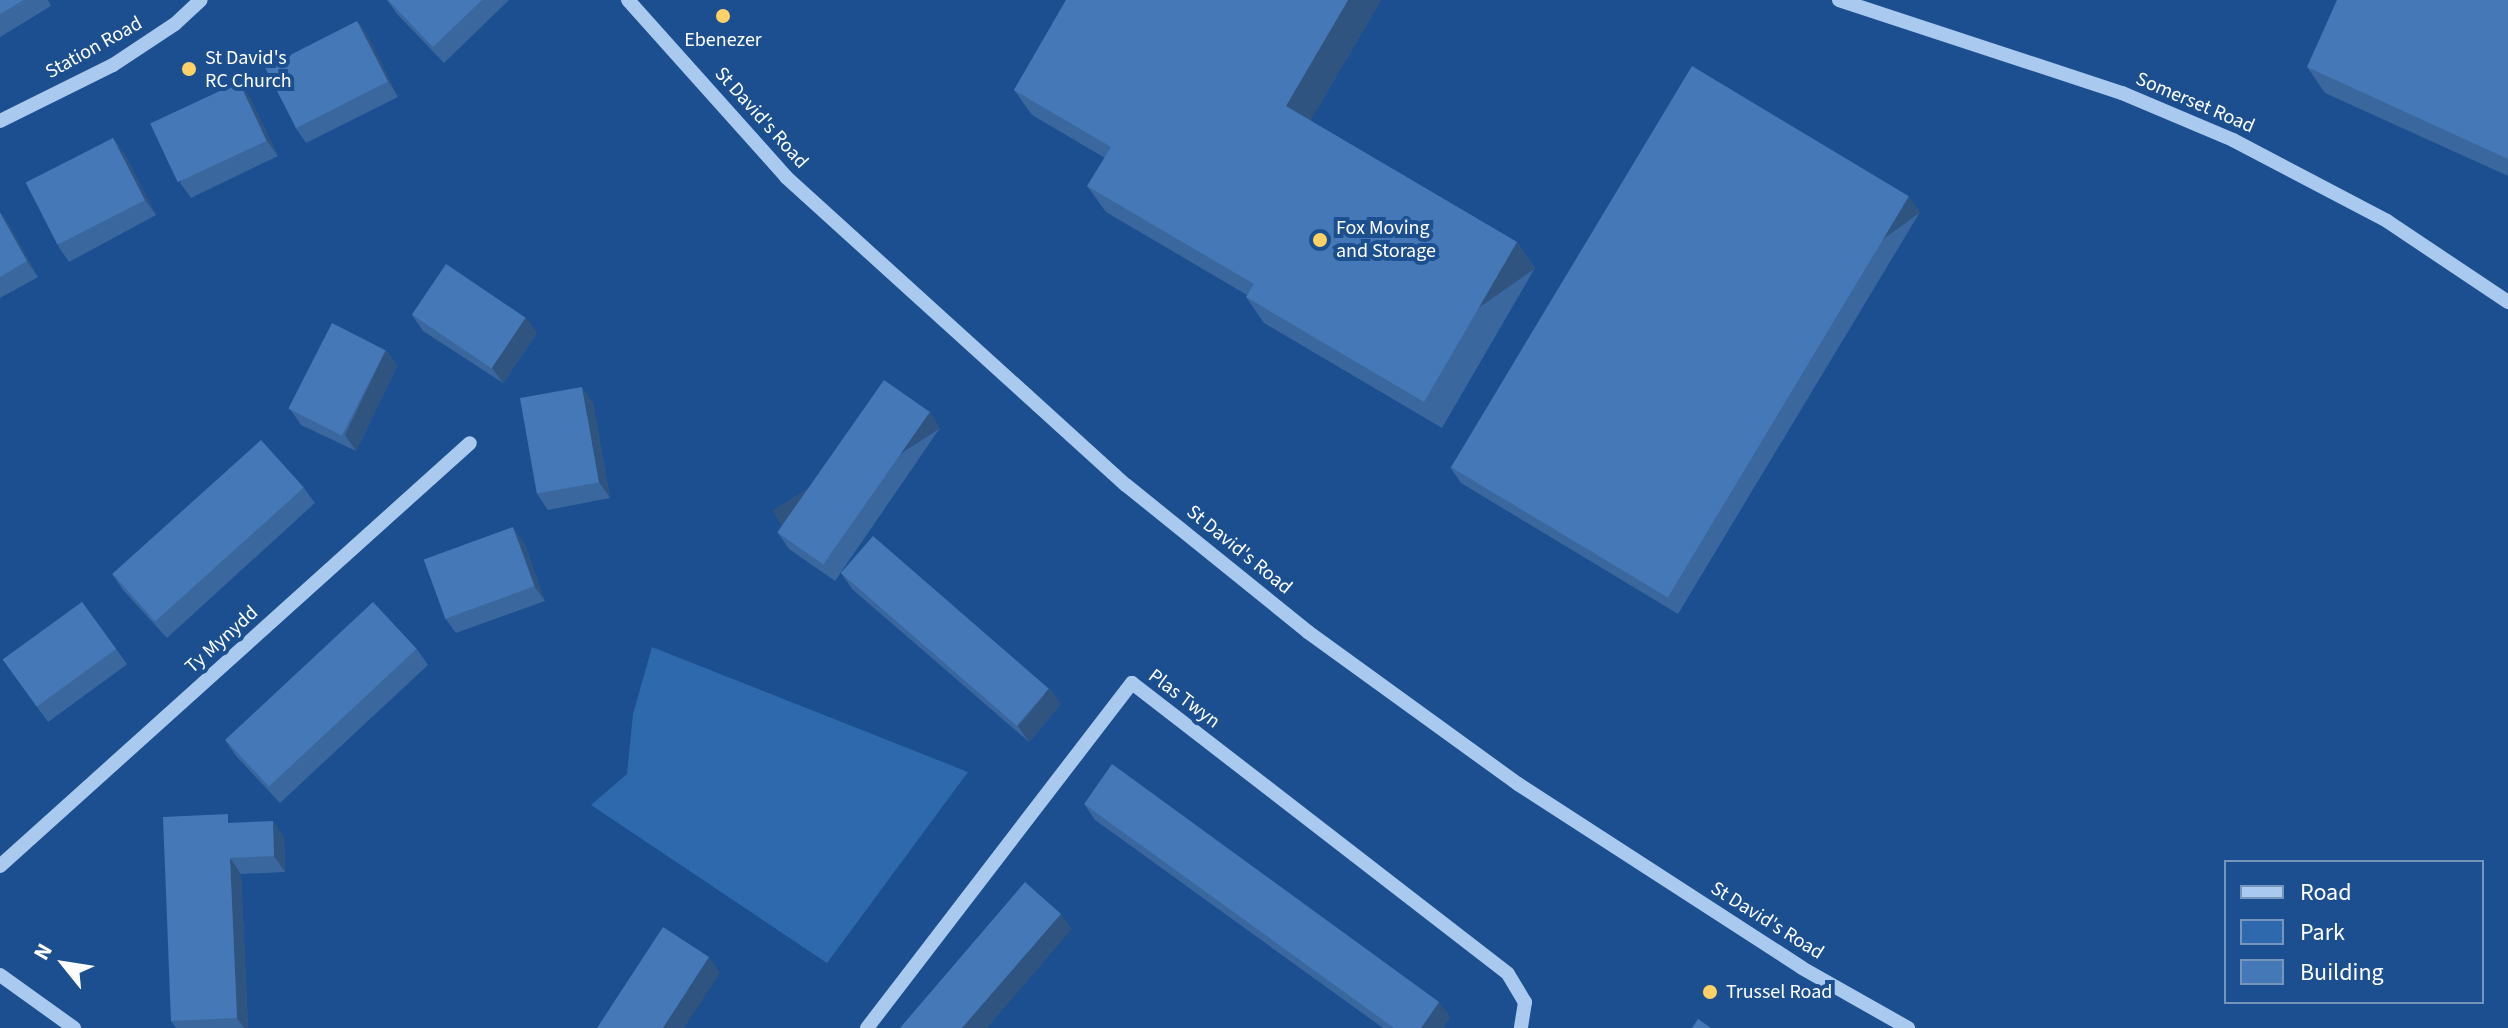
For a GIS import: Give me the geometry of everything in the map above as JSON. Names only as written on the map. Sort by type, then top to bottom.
[{"type":"street","name":"Station Road","points":[[0,121],[113,65],[175,24],[201,0]]},
{"type":"street","name":"St David's Road","points":[[628,0],[809,197],[1126,485],[1308,632],[1518,784],[1802,968],[1908,1028]]},
{"type":"street","name":"Somerset Road","points":[[1839,0],[2122,93],[2233,140],[2387,221],[2508,302]]},
{"type":"street","name":"Ty Mynydd","points":[[0,866],[470,443]]},
{"type":"street","name":"Plas Twyn","points":[[867,1028],[1132,683],[1508,974],[1525,1002],[1521,1028]]},
{"type":"street","points":[[0,975],[74,1028]]},
{"type":"green space","points":[[652,647],[968,772],[827,963],[591,805],[627,774],[633,714]]},
{"type":"building","points":[[0,0],[24,0],[0,14]]},
{"type":"building","points":[[388,0],[482,0],[433,47]]},
{"type":"building","name":"Fox Moving and Storage","points":[[1066,0],[1348,0],[1286,106],[1517,242],[1424,402],[1246,297],[1254,284],[1087,186],[1111,147],[1014,90]]},
{"type":"building","points":[[2337,0],[2508,0],[2508,159],[2307,67]]},
{"type":"building","points":[[357,21],[388,82],[296,128],[265,68]]},
{"type":"building","points":[[1692,66],[1909,196],[1668,597],[1451,467]]},
{"type":"building","points":[[239,82],[266,141],[178,182],[150,123]]},
{"type":"building","points":[[113,138],[145,200],[57,245],[26,182]]},
{"type":"building","points":[[0,213],[27,261],[0,277]]},
{"type":"building","points":[[446,264],[526,318],[491,368],[412,315]]},
{"type":"building","points":[[332,323],[385,350],[342,436],[288,409]]},
{"type":"building","points":[[884,380],[930,412],[823,564],[777,532]]},
{"type":"building","points":[[582,387],[599,483],[537,493],[520,398]]},
{"type":"building","points":[[261,440],[304,488],[155,621],[112,574]]},
{"type":"building","points":[[513,527],[535,586],[445,619],[424,559]]},
{"type":"building","points":[[873,536],[1049,689],[1017,726],[841,573]]},
{"type":"building","points":[[82,602],[116,649],[37,707],[3,660]]},
{"type":"building","points":[[373,602],[417,649],[269,787],[225,740]]},
{"type":"building","points":[[1112,764],[1439,1002],[1421,1028],[1394,1028],[1084,804]]},
{"type":"building","points":[[228,814],[228,823],[273,821],[274,856],[230,858],[237,1018],[171,1021],[163,817]]},
{"type":"building","points":[[1025,882],[1061,914],[962,1028],[900,1028]]},
{"type":"building","points":[[663,927],[709,957],[663,1028],[597,1028]]},
{"type":"building","points":[[1698,1019],[1711,1028],[1692,1028]]},
{"type":"place","name":"Ebenezer","points":[[723,16]]},
{"type":"place","name":"St David's RC Church","points":[[189,69]]},
{"type":"place","name":"Fox Moving and Storage","points":[[1320,240]]},
{"type":"place","name":"Trussel Road","points":[[1710,992]]}]
